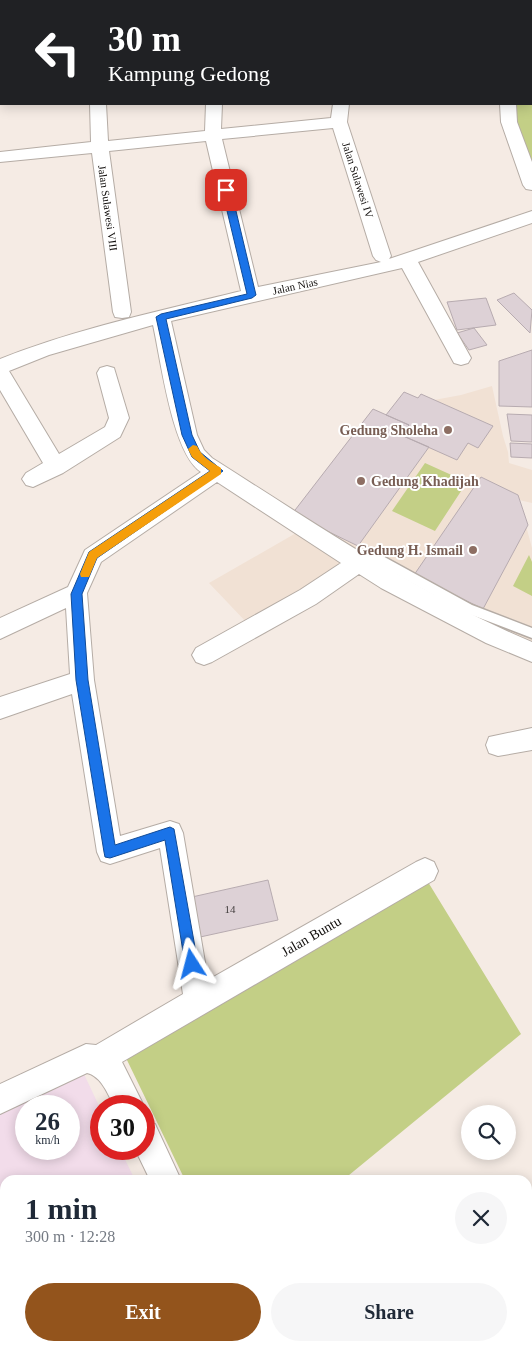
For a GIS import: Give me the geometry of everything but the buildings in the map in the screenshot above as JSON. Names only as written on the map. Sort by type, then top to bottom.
[{"type":"street","name":"Jalan Sulawesi VIII","points":[[98,105],[100,146],[122,312]]},
{"type":"street","points":[[214,105],[213,136],[252,295]]},
{"type":"street","name":"Jalan Sulawesi IV","points":[[341,105],[339,122],[382,256]]},
{"type":"street","points":[[508,105],[509,122],[532,185]]},
{"type":"street","points":[[0,157],[339,122]]},
{"type":"street","name":"Jalan Nias","points":[[0,367],[42,350],[161,317],[252,295],[386,267],[532,217]]},
{"type":"street","points":[[407,259],[461,358]]},
{"type":"street","points":[[161,317],[187,435],[196,455],[389,582],[494,636],[532,652]]},
{"type":"street","points":[[0,373],[56,467]]},
{"type":"street","points":[[33,479],[113,432],[117,427],[119,418],[107,373]]},
{"type":"street","points":[[198,1001],[170,833],[110,852],[82,680],[76,594],[93,556],[218,471]]},
{"type":"street","points":[[204,655],[292,607],[358,562]]},
{"type":"street","points":[[0,629],[76,594]]},
{"type":"street","points":[[0,708],[82,680]]},
{"type":"street","points":[[498,744],[532,739]]},
{"type":"street","name":"Jalan Buntu","points":[[98,1060],[424,872]]},
{"type":"street","points":[[0,1099],[86,1058],[98,1060],[113,1074],[124,1095]]},
{"type":"street","points":[[155,1158],[164,1175]]},
{"type":"lane","points":[[358,562],[368,553],[461,606],[506,626],[532,633]]},
{"type":"shaded area","points":[[492,386],[509,463],[532,470],[532,503],[519,500],[532,548],[532,641],[498,628],[361,557],[248,624],[209,583],[310,525],[292,514],[373,409],[387,415],[404,392],[418,398],[421,394],[434,400]]},
{"type":"shaded area","points":[[83,1072],[94,1095],[90,1095],[90,1160],[125,1160],[133,1175],[0,1175],[0,1109],[15,1102],[15,1160],[80,1160],[80,1095],[31,1095]]},
{"type":"green space","points":[[508,105],[532,105],[532,184],[509,122]]},
{"type":"green space","points":[[425,463],[467,482],[435,531],[392,511]]},
{"type":"green space","points":[[529,555],[532,562],[532,596],[513,586]]},
{"type":"green space","points":[[428,882],[521,1034],[349,1175],[183,1175],[155,1118],[155,1095],[144,1095],[126,1058]]},
{"type":"slow traffic","points":[[85,574],[93,556],[218,471],[205,464],[193,449]]},
{"type":"place","name":"Gedung Sholeha","points":[[448,430]]},
{"type":"place","name":"Gedung Khadijah","points":[[361,481]]},
{"type":"place","name":"Gedung H. Ismail","points":[[473,550]]},
{"type":"route","points":[[192,964],[170,833],[110,852],[82,680],[76,594],[93,556],[218,471],[205,464],[196,455],[187,435],[161,317],[252,295],[226,190]]}]
